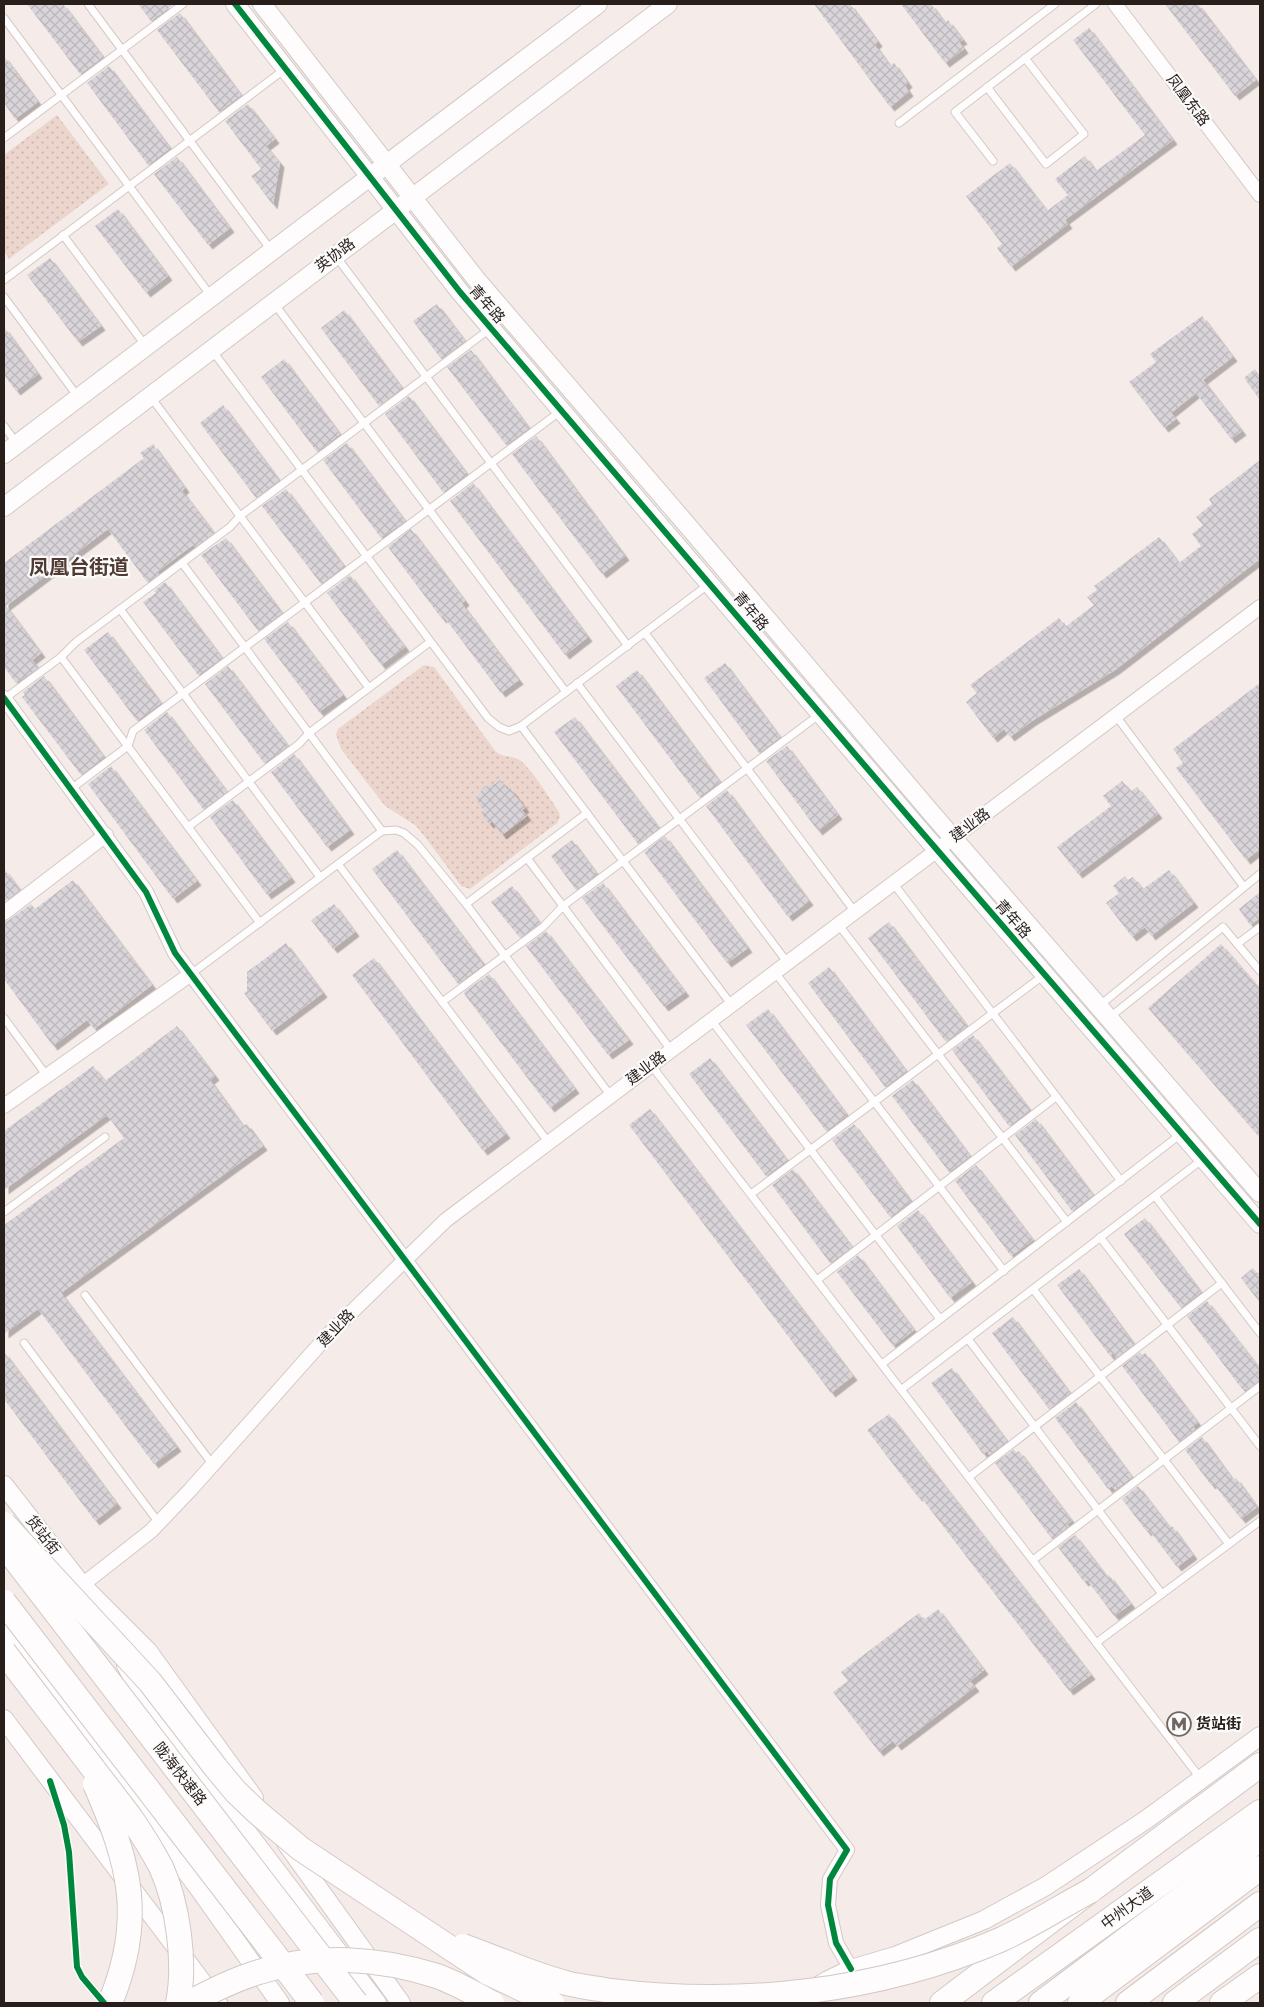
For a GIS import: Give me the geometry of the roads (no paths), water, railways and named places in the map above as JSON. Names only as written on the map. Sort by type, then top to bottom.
[{"type":"highway","points":[[4,1524],[150,1682],[236,1792],[301,1849],[488,1973],[552,2003]]},
{"type":"highway","name":"陇海快速路","points":[[4,1545],[356,2003]]},
{"type":"highway","points":[[4,1602],[312,2003]]},
{"type":"highway","points":[[11,1649],[81,1751],[131,1818],[146,1840],[161,1869],[179,1931],[181,1987],[178,2003]]},
{"type":"highway","points":[[81,1751],[120,1847],[131,1898],[131,1927],[126,1955],[110,2003]]},
{"type":"highway","points":[[942,2003],[1260,1765]]},
{"type":"highway","name":"中州大道","points":[[994,2003],[1260,1812]]},
{"type":"highway","name":"中州大道","points":[[1041,2003],[1260,1838]]},
{"type":"highway","points":[[1080,2003],[1260,1868]]},
{"type":"highway","points":[[426,1932],[566,1983],[639,1996],[680,2000],[751,2000],[855,1987],[952,1959],[1002,1939],[1090,1891]]},
{"type":"highway","points":[[1128,2003],[1260,1904]]},
{"type":"highway","points":[[1175,2003],[1260,1940]]},
{"type":"highway","points":[[189,2003],[259,1972],[311,1961],[335,1959],[390,1965],[438,1976],[492,2003]]},
{"type":"highway","points":[[1222,2003],[1260,1976]]},
{"type":"street","name":"青年路","points":[[235,4],[444,272],[491,328],[937,850],[1260,1224]]},
{"type":"street","name":"青年路","points":[[262,4],[385,164],[476,278],[1260,1193]]},
{"type":"street","points":[[10,449],[598,4]]},
{"type":"street","name":"英协路","points":[[4,506],[668,4]]},
{"type":"street","name":"凤凰东路","points":[[1115,4],[1260,196]]},
{"type":"street","name":"建业路","points":[[82,1585],[159,1523],[328,1335],[446,1220],[774,971],[1260,607]]},
{"type":"street","points":[[4,699],[106,835],[146,892],[175,953],[847,1850],[830,1879],[828,1905],[836,1943],[851,1969]]},
{"type":"street","points":[[4,913],[106,835]]},
{"type":"street","points":[[4,1106],[191,974]]},
{"type":"street","name":"货站街","points":[[4,1485],[82,1585]]},
{"type":"street","points":[[82,1585],[139,1690],[377,2003]]},
{"type":"street","points":[[82,1585],[148,1651],[401,2003]]},
{"type":"street","points":[[4,1628],[11,1649],[200,1890],[280,2003]]},
{"type":"street","points":[[4,1661],[11,1649]]},
{"type":"street","points":[[4,1719],[218,2003]]},
{"type":"street","points":[[797,2003],[828,1980],[851,1969],[895,1956],[984,1920],[1046,1886],[1147,1819],[1260,1736]]},
{"type":"lane","points":[[88,4],[272,250]]},
{"type":"lane","points":[[4,138],[183,4]]},
{"type":"lane","points":[[899,123],[1055,4]]},
{"type":"lane","points":[[992,161],[955,112],[1096,4]]},
{"type":"lane","points":[[4,18],[211,296]]},
{"type":"lane","points":[[987,87],[1046,164],[1084,134],[1026,58]]},
{"type":"lane","points":[[4,280],[286,69]]},
{"type":"lane","points":[[63,235],[146,346]]},
{"type":"lane","points":[[335,255],[628,646]]},
{"type":"lane","points":[[4,297],[78,397]]},
{"type":"lane","points":[[273,302],[566,692]]},
{"type":"lane","points":[[4,699],[61,657],[76,642],[230,527],[240,516],[491,328]]},
{"type":"lane","points":[[211,349],[430,642],[488,718],[499,727],[508,731],[521,726],[710,583]]},
{"type":"lane","points":[[150,395],[369,688]]},
{"type":"lane","points":[[71,789],[128,746],[133,731],[562,410]]},
{"type":"lane","points":[[4,426],[10,449]]},
{"type":"lane","points":[[182,563],[382,831]]},
{"type":"lane","points":[[120,609],[320,877]]},
{"type":"lane","points":[[644,633],[855,912]]},
{"type":"lane","points":[[188,827],[430,642]]},
{"type":"lane","points":[[61,657],[260,923]]},
{"type":"lane","points":[[577,683],[787,962]]},
{"type":"lane","points":[[442,1002],[543,927],[563,906],[821,713]]},
{"type":"lane","points":[[1116,716],[1244,886]]},
{"type":"lane","points":[[521,726],[731,1004]]},
{"type":"lane","points":[[466,904],[587,813]]},
{"type":"lane","points":[[191,974],[382,831],[396,830],[404,833],[418,845],[466,904],[610,1096]]},
{"type":"lane","points":[[527,858],[672,1050]]},
{"type":"lane","points":[[338,864],[549,1143]]},
{"type":"lane","points":[[1104,1012],[1244,886],[1260,874]]},
{"type":"lane","points":[[893,883],[1121,1181]]},
{"type":"lane","points":[[838,924],[1067,1222]]},
{"type":"lane","points":[[1104,1012],[1223,927],[1260,971]]},
{"type":"lane","points":[[1237,944],[1260,927]]},
{"type":"lane","points":[[774,971],[1004,1271]]},
{"type":"lane","points":[[751,1194],[1044,974]]},
{"type":"lane","points":[[4,1018],[47,1076]]},
{"type":"lane","points":[[711,1020],[940,1319]]},
{"type":"lane","points":[[651,1065],[1201,1779]]},
{"type":"lane","points":[[817,1280],[1056,1097]]},
{"type":"lane","points":[[882,1364],[1182,1134]]},
{"type":"lane","points":[[4,1212],[105,1137]]},
{"type":"lane","points":[[902,1390],[1204,1158]]},
{"type":"lane","points":[[1155,1196],[1260,1333]]},
{"type":"lane","points":[[1100,1237],[1260,1446]]},
{"type":"lane","points":[[969,1477],[1222,1283]]},
{"type":"lane","points":[[1033,1289],[1229,1544]]},
{"type":"lane","points":[[85,1295],[213,1465]]},
{"type":"lane","points":[[968,1339],[1162,1594]]},
{"type":"lane","points":[[24,1343],[159,1523]]},
{"type":"lane","points":[[1032,1560],[1260,1386]]},
{"type":"lane","points":[[1096,1643],[1260,1521]]},
{"type":"place","name":"货站街","points":[[1179,1724]]},
{"type":"district","name":"凤凰台街道","points":[[79,567]]}]
